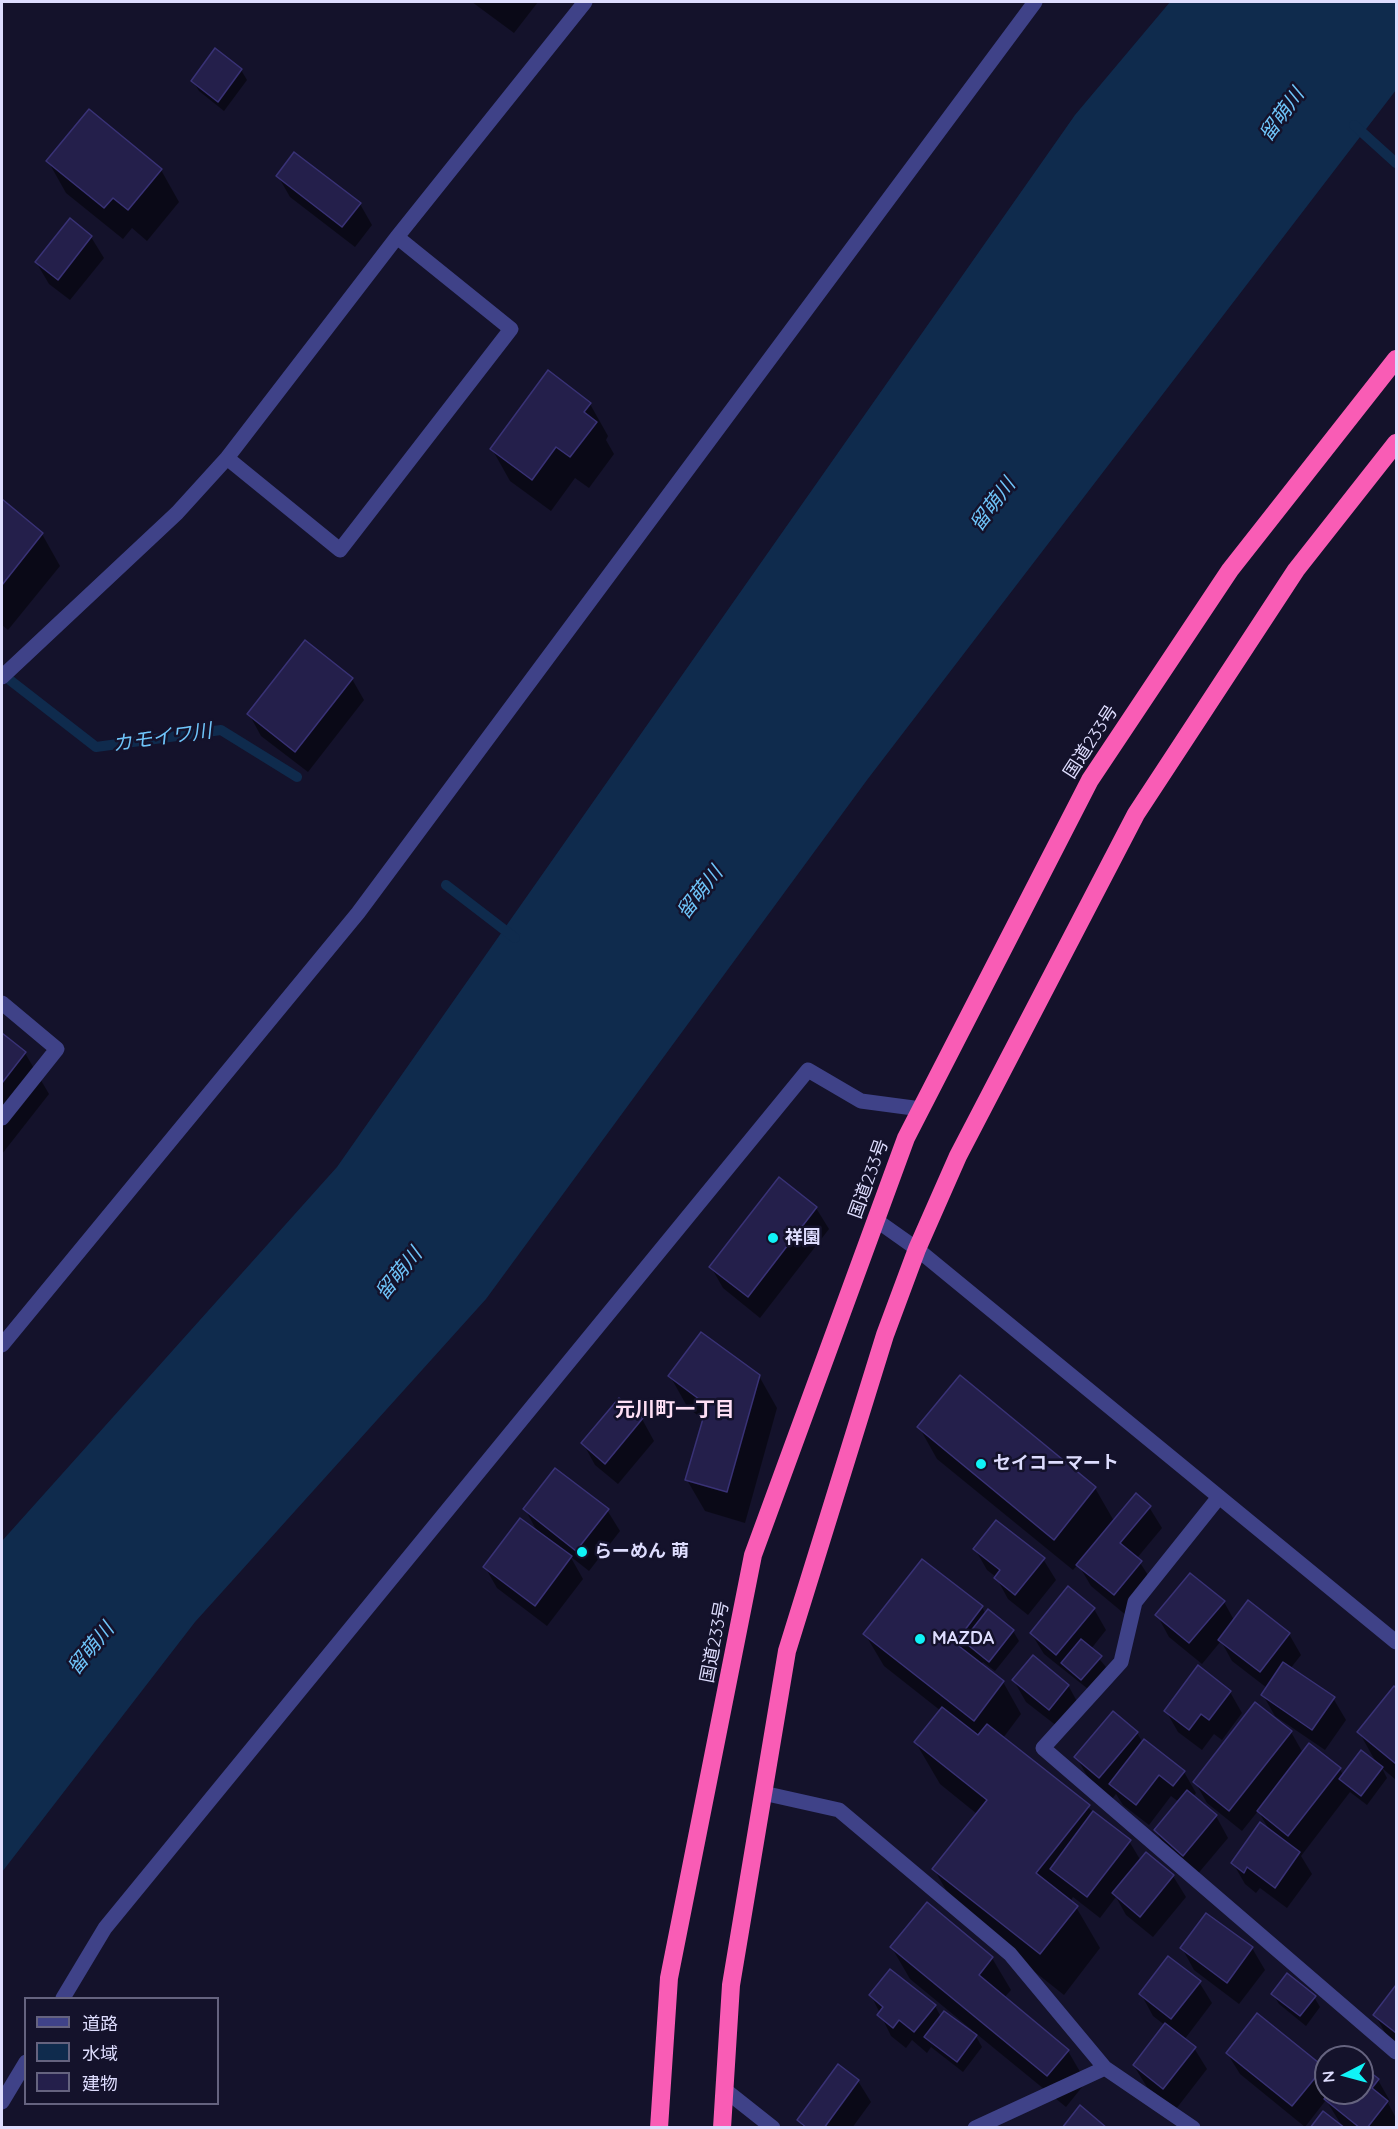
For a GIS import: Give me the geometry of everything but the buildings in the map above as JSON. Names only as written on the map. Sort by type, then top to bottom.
[{"type":"highway","name":"国道233号","points":[[659,2127],[669,1978],[753,1555],[906,1137],[1090,780],[1230,570],[1396,360]]},
{"type":"highway","points":[[722,2127],[731,1985],[787,1651],[885,1335],[917,1249],[958,1156],[1136,814],[1296,570],[1396,443]]},
{"type":"street","points":[[2,677],[177,513],[227,458],[397,237],[585,2]]},
{"type":"street","points":[[2,1345],[357,913],[1035,2]]},
{"type":"street","points":[[227,458],[340,550],[511,329],[397,237]]},
{"type":"street","points":[[2,1003],[57,1049],[2,1118]]},
{"type":"street","points":[[64,1997],[105,1928],[808,1070],[861,1101],[921,1109]]},
{"type":"street","points":[[876,1220],[917,1249],[1396,1642]]},
{"type":"street","points":[[1219,1497],[1135,1602],[1121,1662],[1043,1748],[1396,2052]]},
{"type":"street","points":[[763,1793],[839,1810],[1010,1953],[1105,2068],[1193,2127]]},
{"type":"street","points":[[2,2102],[24,2065]]},
{"type":"street","points":[[975,2127],[1105,2068]]},
{"type":"street","points":[[725,2090],[772,2127]]},
{"type":"water","name":"留萌川","points":[[1170,2],[1396,2],[1396,90],[867,780],[486,1299],[195,1622],[2,1872],[2,1541],[337,1167],[1075,115]]},
{"type":"waterway","points":[[1354,125],[1396,163]]},
{"type":"waterway","name":"カモイワ川","points":[[2,674],[96,747],[221,730],[297,777]]},
{"type":"waterway","name":"カモイワ川","points":[[446,885],[515,938]]},
{"type":"place","name":"祥園","points":[[773,1238]]},
{"type":"place","name":"セイコーマート","points":[[981,1464]]},
{"type":"place","name":"らーめん 萌","points":[[582,1552]]},
{"type":"place","name":"MAZDA","points":[[920,1639]]},
{"type":"district","name":"元川町一丁目","points":[[675,1410]]}]
